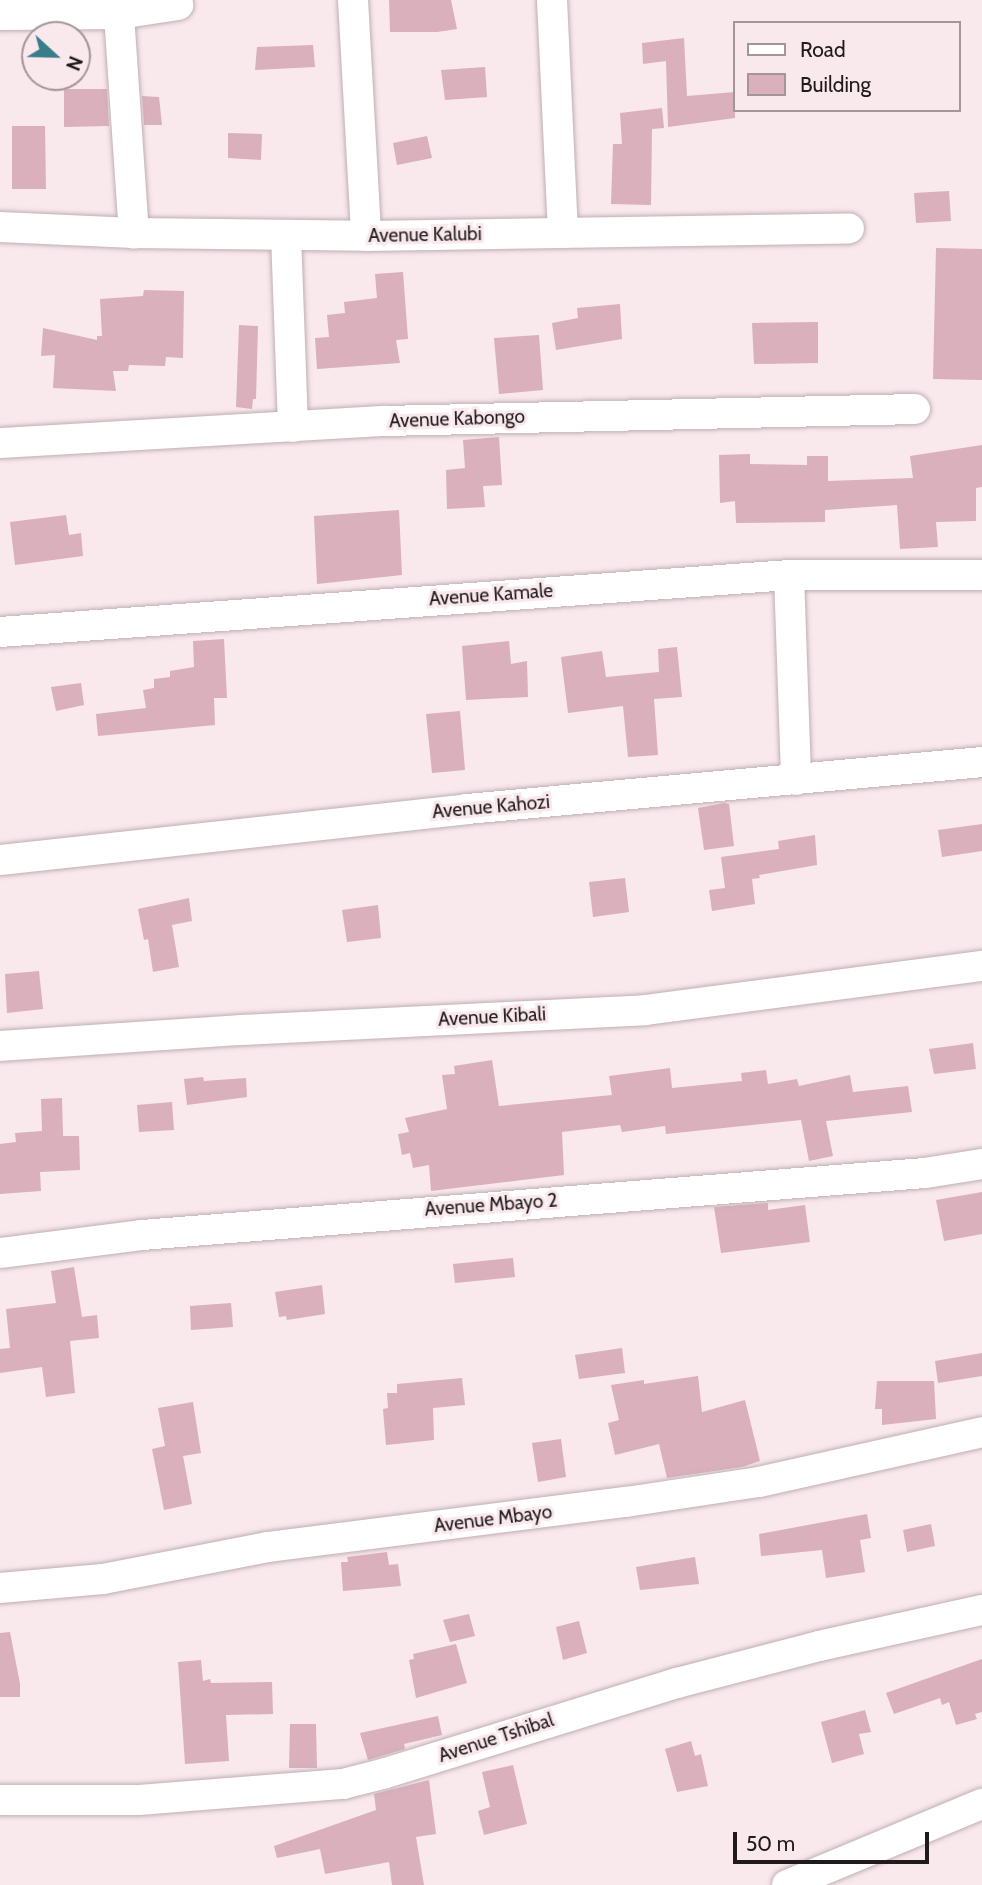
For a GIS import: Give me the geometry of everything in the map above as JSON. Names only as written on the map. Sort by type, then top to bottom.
[{"type":"street","points":[[353,0],[366,236]]},
{"type":"street","points":[[552,0],[563,233]]},
{"type":"street","points":[[0,15],[178,5]]},
{"type":"street","points":[[119,7],[134,233]]},
{"type":"street","name":"Avenue Kalubi","points":[[0,227],[134,233],[366,236],[849,228]]},
{"type":"street","points":[[286,235],[293,427]]},
{"type":"street","name":"Avenue Kabongo","points":[[0,443],[491,417],[915,408]]},
{"type":"street","points":[[789,575],[796,780]]},
{"type":"street","name":"Avenue Kamale","points":[[0,632],[789,575],[982,575]]},
{"type":"street","name":"Avenue Kahozi","points":[[0,860],[453,811],[982,762]]},
{"type":"street","name":"Avenue Kibali","points":[[0,1046],[242,1030],[646,1010],[982,965]]},
{"type":"street","name":"Avenue Mbayo 2","points":[[0,1253],[142,1235],[925,1173],[982,1164]]},
{"type":"street","name":"Avenue Mbayo","points":[[0,1587],[103,1579],[268,1547],[626,1502],[759,1482],[982,1432]]},
{"type":"street","name":"Avenue Tshibal","points":[[0,1800],[139,1800],[343,1784],[677,1683],[982,1610]]},
{"type":"street","points":[[787,1885],[982,1804]]},
{"type":"building","points":[[389,0],[451,0],[457,29],[437,32],[390,32]]},
{"type":"building","points":[[684,38],[687,96],[734,92],[735,118],[668,127],[666,61],[643,64],[642,43]]},
{"type":"building","points":[[313,45],[315,67],[255,70],[257,47]]},
{"type":"building","points":[[485,67],[487,97],[445,100],[441,70]]},
{"type":"building","points":[[107,89],[109,126],[64,127],[64,91]]},
{"type":"building","points":[[142,96],[159,97],[162,125],[144,125]]},
{"type":"building","points":[[662,108],[664,128],[652,129],[651,205],[611,204],[613,144],[622,144],[620,113]]},
{"type":"building","points":[[12,126],[45,126],[46,189],[12,189]]},
{"type":"building","points":[[228,133],[262,134],[261,160],[228,158]]},
{"type":"building","points":[[427,136],[432,158],[397,165],[393,143]]},
{"type":"building","points":[[949,191],[951,221],[916,223],[914,193]]},
{"type":"building","points":[[936,248],[982,249],[982,380],[933,379]]},
{"type":"building","points":[[403,272],[408,339],[396,340],[400,363],[317,369],[315,338],[329,337],[327,315],[345,313],[344,302],[377,298],[375,274]]},
{"type":"building","points":[[144,290],[184,291],[183,358],[166,357],[165,366],[129,365],[128,371],[113,371],[116,391],[53,388],[55,355],[41,356],[43,328],[97,340],[97,336],[102,336],[100,299],[143,296]]},
{"type":"building","points":[[620,304],[622,339],[556,350],[552,323],[578,318],[577,308]]},
{"type":"building","points":[[818,322],[818,363],[754,364],[752,323]]},
{"type":"building","points":[[239,325],[258,326],[256,399],[253,399],[252,409],[236,407]]},
{"type":"building","points":[[539,335],[543,390],[499,394],[494,338]]},
{"type":"building","points":[[499,437],[502,485],[483,486],[485,507],[447,509],[446,470],[465,468],[463,440]]},
{"type":"building","points":[[982,445],[982,487],[976,488],[976,521],[936,522],[938,547],[900,549],[897,505],[825,510],[825,522],[736,523],[735,501],[720,503],[719,455],[750,454],[750,464],[807,465],[807,456],[828,456],[828,481],[913,478],[910,456]]},
{"type":"building","points":[[399,510],[402,575],[317,584],[314,516]]},
{"type":"building","points":[[66,515],[69,535],[81,533],[83,556],[15,565],[10,522]]},
{"type":"building","points":[[224,639],[227,698],[214,698],[215,725],[98,736],[96,714],[146,708],[143,690],[154,688],[154,679],[170,677],[170,671],[194,667],[193,641]]},
{"type":"building","points":[[509,641],[511,664],[527,661],[528,697],[466,700],[462,646]]},
{"type":"building","points":[[677,647],[682,697],[654,699],[658,755],[628,757],[623,706],[568,713],[561,657],[602,651],[606,677],[659,672],[658,649]]},
{"type":"building","points":[[81,683],[84,705],[56,711],[51,687]]},
{"type":"building","points":[[460,711],[465,770],[432,773],[426,714]]},
{"type":"building","points":[[729,804],[734,846],[704,850],[698,808]]},
{"type":"building","points":[[982,824],[982,851],[942,857],[938,830]]},
{"type":"building","points":[[815,835],[817,865],[759,875],[760,878],[752,879],[755,904],[712,911],[709,890],[725,888],[721,857],[779,849],[778,841]]},
{"type":"building","points":[[625,878],[629,912],[593,917],[589,882]]},
{"type":"building","points":[[189,898],[192,921],[172,925],[179,967],[153,972],[148,939],[144,940],[138,909]]},
{"type":"building","points":[[378,905],[381,938],[347,942],[342,910]]},
{"type":"building","points":[[39,971],[43,1009],[7,1013],[5,974]]},
{"type":"building","points":[[973,1043],[976,1069],[934,1074],[929,1049]]},
{"type":"building","points":[[492,1060],[499,1106],[612,1095],[609,1076],[670,1068],[672,1088],[742,1081],[741,1073],[766,1070],[768,1084],[797,1079],[799,1086],[850,1075],[853,1092],[908,1086],[912,1112],[826,1121],[833,1156],[809,1161],[801,1120],[666,1134],[665,1126],[622,1132],[620,1125],[562,1132],[564,1175],[431,1191],[429,1165],[413,1168],[410,1153],[402,1155],[398,1134],[409,1132],[405,1118],[447,1109],[442,1075],[455,1074],[454,1066]]},
{"type":"building","points":[[203,1077],[204,1081],[246,1078],[247,1097],[187,1105],[184,1079]]},
{"type":"building","points":[[62,1098],[63,1136],[79,1136],[80,1170],[40,1172],[41,1191],[0,1194],[0,1144],[16,1142],[15,1133],[42,1131],[41,1099]]},
{"type":"building","points":[[172,1102],[174,1130],[139,1132],[137,1105]]},
{"type":"building","points":[[982,1192],[982,1234],[944,1241],[936,1200]]},
{"type":"building","points":[[768,1203],[768,1210],[805,1205],[810,1242],[721,1253],[714,1207]]},
{"type":"building","points":[[513,1258],[515,1277],[455,1283],[453,1264]]},
{"type":"building","points":[[74,1267],[82,1317],[97,1315],[99,1338],[70,1341],[75,1393],[46,1397],[42,1367],[0,1373],[0,1349],[10,1348],[6,1309],[56,1303],[51,1271]]},
{"type":"building","points":[[322,1285],[325,1314],[287,1320],[286,1316],[279,1317],[275,1292]]},
{"type":"building","points":[[231,1303],[233,1327],[191,1330],[190,1306]]},
{"type":"building","points":[[622,1348],[625,1373],[579,1379],[575,1355]]},
{"type":"building","points":[[982,1353],[982,1376],[938,1383],[935,1361]]},
{"type":"building","points":[[698,1376],[702,1412],[745,1400],[760,1461],[742,1467],[667,1478],[659,1444],[615,1455],[608,1423],[619,1420],[611,1385],[644,1380],[644,1384]]},
{"type":"building","points":[[462,1378],[465,1405],[433,1408],[434,1440],[386,1445],[383,1409],[388,1408],[387,1393],[397,1393],[397,1384]]},
{"type":"building","points":[[877,1381],[934,1381],[936,1419],[882,1425],[882,1409],[875,1409]]},
{"type":"building","points":[[193,1402],[201,1453],[183,1456],[192,1504],[164,1510],[152,1449],[165,1446],[158,1408]]},
{"type":"building","points":[[561,1439],[566,1477],[538,1482],[532,1443]]},
{"type":"building","points":[[867,1514],[871,1538],[860,1540],[865,1572],[826,1578],[822,1550],[761,1556],[759,1534]]},
{"type":"building","points":[[931,1524],[935,1546],[907,1552],[903,1530]]},
{"type":"building","points":[[387,1552],[389,1565],[398,1564],[401,1586],[343,1591],[341,1562],[348,1562],[347,1557]]},
{"type":"building","points":[[695,1557],[699,1584],[640,1590],[636,1567]]},
{"type":"building","points":[[469,1614],[475,1636],[450,1642],[443,1620]]},
{"type":"building","points":[[579,1621],[587,1653],[563,1660],[556,1627]]},
{"type":"building","points":[[10,1632],[20,1697],[0,1697],[0,1633]]},
{"type":"building","points":[[456,1644],[467,1683],[416,1698],[409,1660],[414,1659],[413,1654]]},
{"type":"building","points":[[982,1659],[982,1712],[975,1714],[977,1719],[956,1725],[949,1702],[942,1705],[940,1698],[894,1714],[886,1693]]},
{"type":"building","points":[[201,1660],[203,1681],[210,1679],[211,1683],[272,1682],[273,1714],[226,1715],[229,1761],[185,1764],[178,1662]]},
{"type":"building","points":[[865,1710],[871,1732],[859,1734],[864,1754],[832,1763],[821,1722]]},
{"type":"building","points":[[438,1716],[442,1735],[404,1744],[405,1749],[368,1760],[360,1733]]},
{"type":"building","points":[[290,1724],[316,1724],[317,1768],[289,1768]]},
{"type":"building","points":[[691,1741],[695,1756],[701,1754],[708,1786],[677,1792],[665,1749]]},
{"type":"building","points":[[513,1765],[527,1824],[484,1835],[478,1811],[490,1807],[482,1772]]},
{"type":"building","points":[[429,1780],[436,1834],[416,1837],[424,1885],[392,1885],[389,1862],[325,1874],[320,1849],[277,1858],[274,1846],[376,1810],[374,1794]]}]
